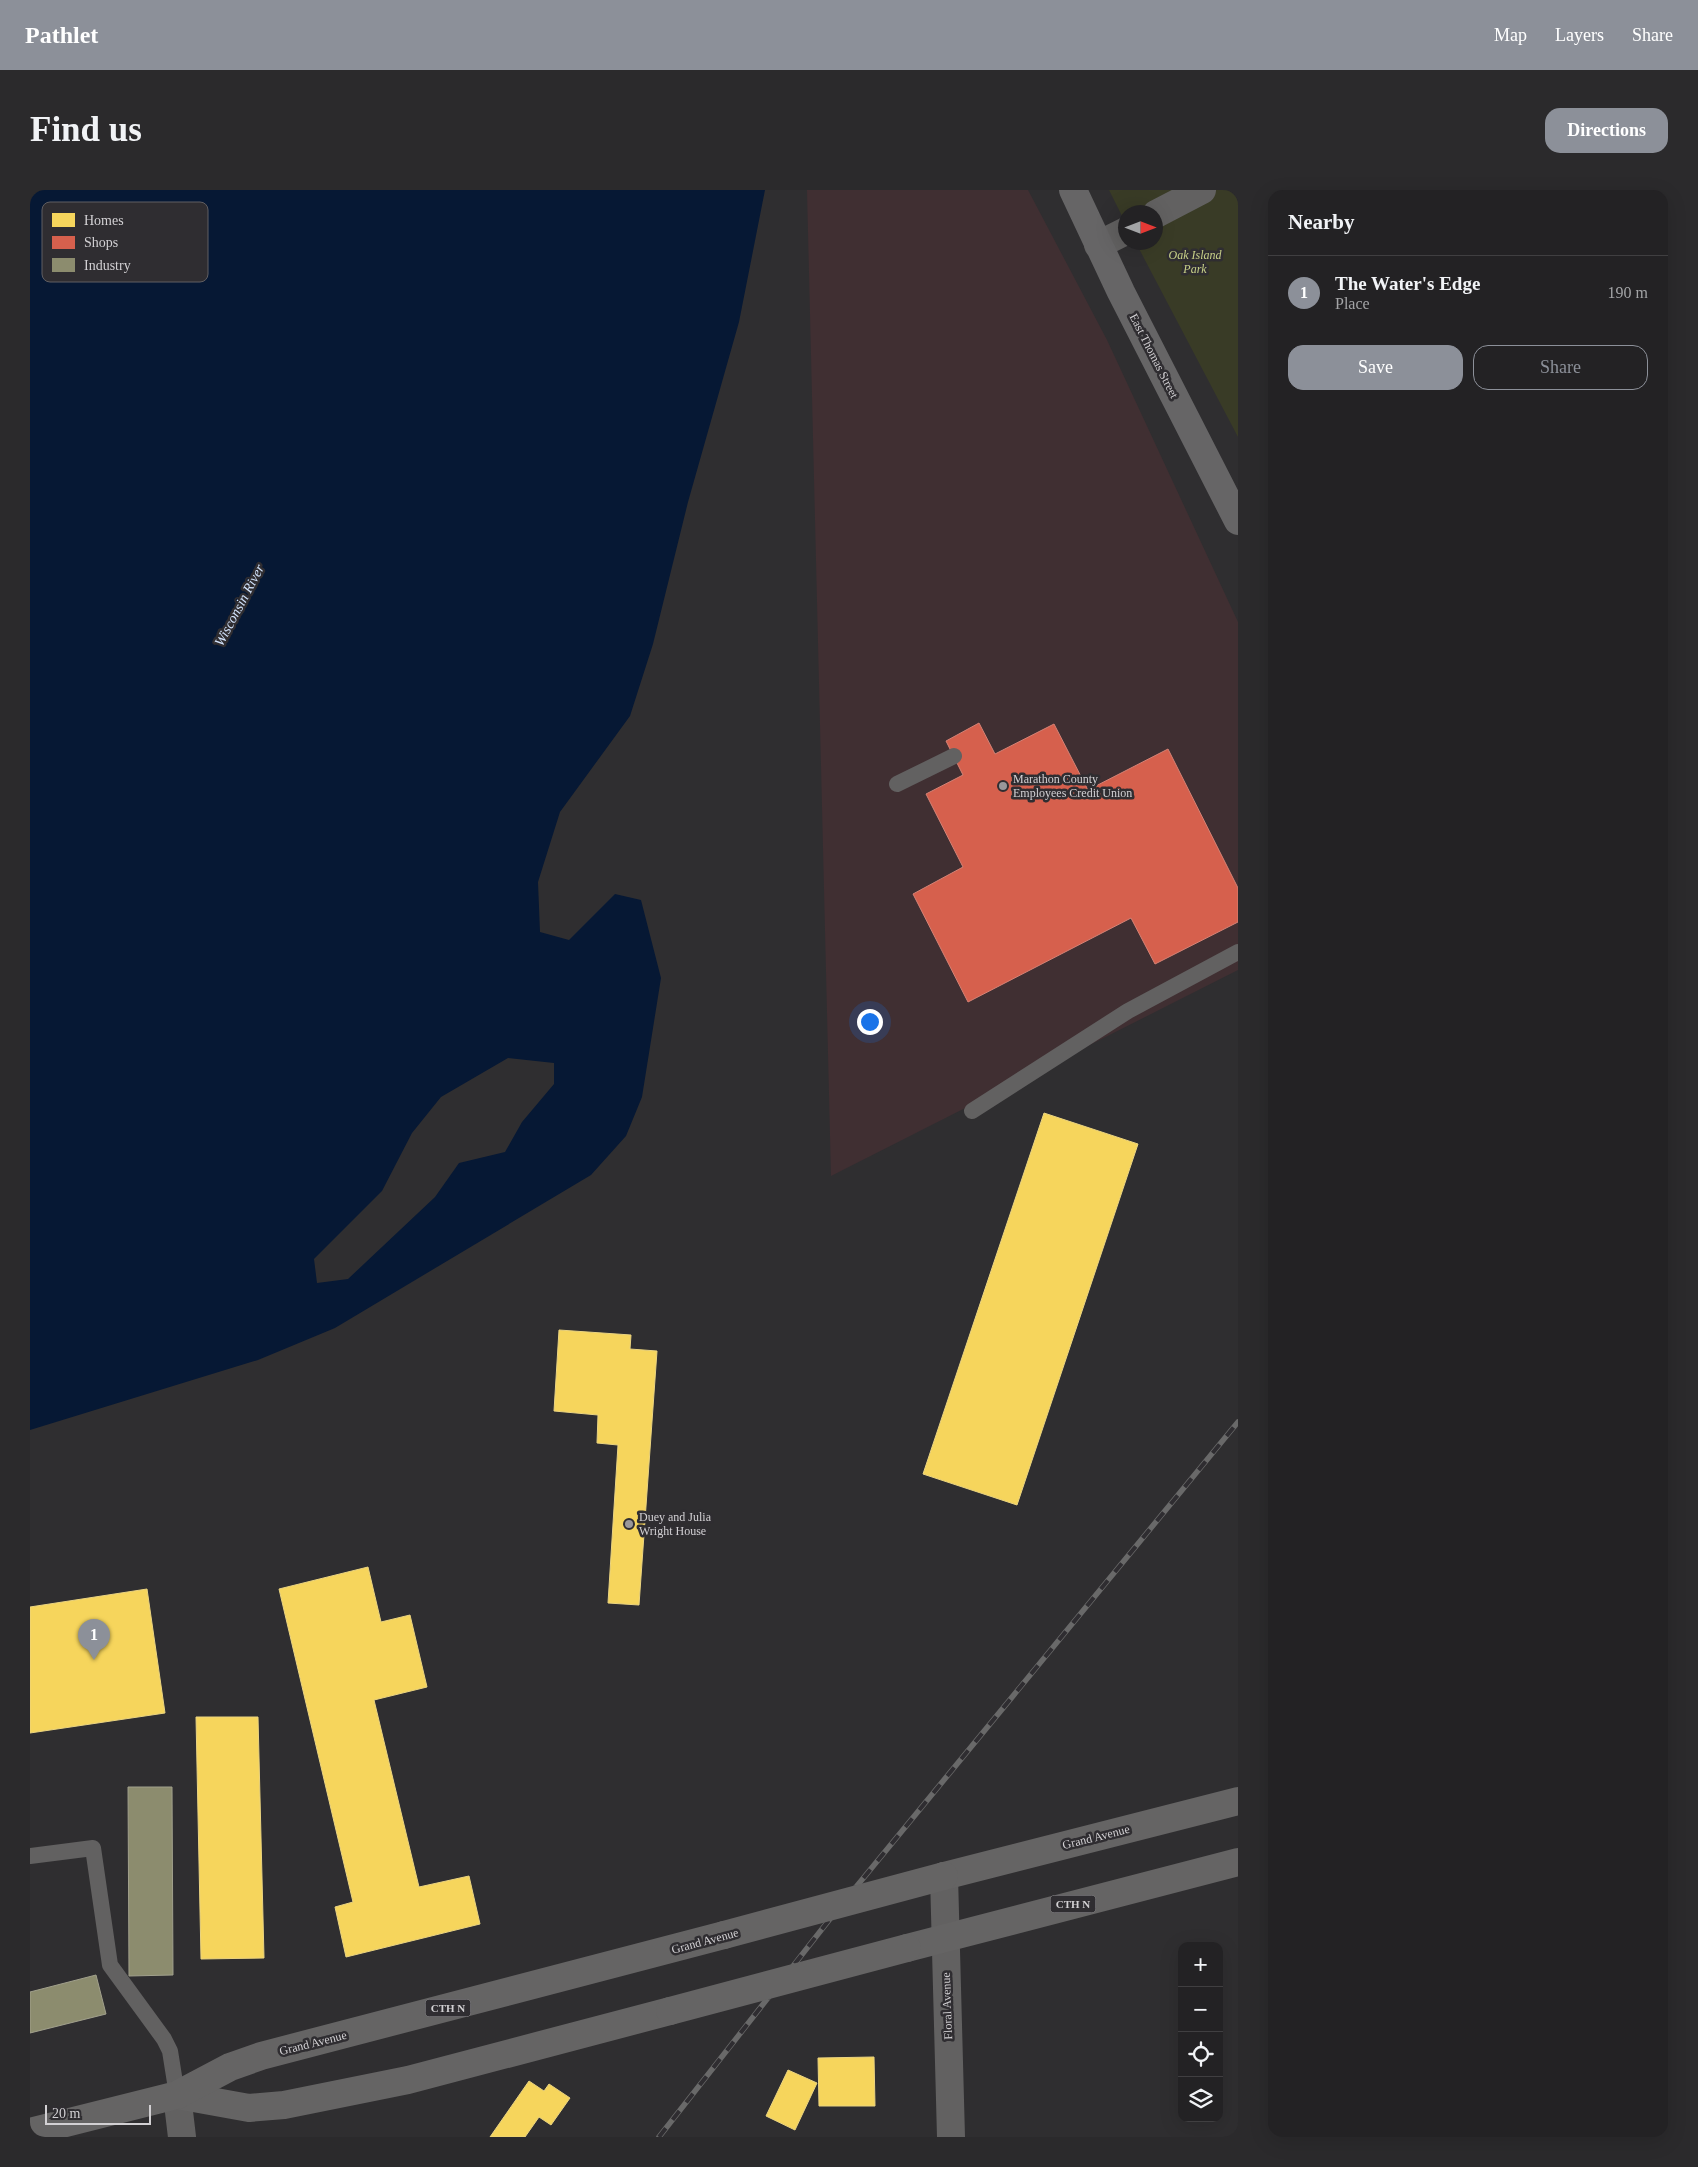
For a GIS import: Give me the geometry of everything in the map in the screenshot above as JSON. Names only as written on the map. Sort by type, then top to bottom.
[{"type":"main road","name":"East Thomas Street","points":[[1073,190],[1098,245],[1238,521]]},
{"type":"main road","name":"Grand Avenue","points":[[30,2132],[177,2095],[230,2067],[261,2056],[1238,1800]]},
{"type":"main road","name":"Grand Avenue","points":[[177,2095],[249,2108],[284,2105],[408,2080],[945,1937],[1238,1862]]},
{"type":"street","points":[[1163,210],[1202,190]]},
{"type":"street","points":[[1098,245],[1118,235]]},
{"type":"street","name":"Floral Avenue","points":[[944,1876],[951,2137]]},
{"type":"street","points":[[177,2095],[182,2137]]},
{"type":"lane","points":[[898,784],[954,756]]},
{"type":"lane","points":[[972,1111],[1128,1011],[1238,952]]},
{"type":"lane","points":[[30,1856],[93,1848],[110,1965],[164,2039],[170,2051],[177,2095]]},
{"type":"shaded area","points":[[807,190],[1028,190],[1107,340],[1238,622],[1238,970],[831,1176]]},
{"type":"green space","name":"Oak Island Park","points":[[1109,190],[1238,190],[1238,437],[1140,250],[1163,250],[1163,205],[1118,205],[1118,208]]},
{"type":"water","name":"Wisconsin River","points":[[30,190],[765,190],[739,322],[688,502],[653,644],[630,716],[560,812],[538,882],[540,932],[569,940],[615,894],[641,900],[661,978],[642,1097],[626,1136],[591,1175],[335,1328],[258,1360],[30,1430]],"holes":[[[508,1058],[554,1063],[554,1084],[522,1122],[505,1152],[459,1163],[435,1197],[348,1279],[317,1283],[314,1259],[382,1191],[412,1133],[441,1097]]]},
{"type":"building: Homes","points":[[1044,1113],[1138,1144],[1017,1505],[923,1474]]},
{"type":"building: Homes","name":"Duey and Julia Wright House","points":[[559,1330],[631,1335],[630,1349],[657,1351],[639,1605],[608,1603],[618,1445],[597,1443],[598,1415],[554,1411]]},
{"type":"building: Homes","points":[[368,1567],[381,1622],[410,1615],[427,1687],[374,1700],[419,1887],[469,1876],[480,1924],[346,1957],[335,1907],[353,1902],[279,1589]]},
{"type":"building: Homes","points":[[147,1589],[165,1713],[30,1733],[30,1607]]},
{"type":"building: Homes","points":[[196,1717],[258,1717],[264,1958],[201,1959]]},
{"type":"building: Homes","points":[[874,2057],[875,2106],[819,2106],[818,2058]]},
{"type":"building: Homes","points":[[788,2070],[817,2083],[795,2130],[766,2116]]},
{"type":"building: Homes","points":[[529,2081],[544,2091],[549,2084],[570,2098],[551,2125],[539,2117],[525,2137],[490,2137]]},
{"type":"building: Shops","points":[[979,723],[995,754],[1054,724],[1088,790],[1168,749],[1238,888],[1238,922],[1155,964],[1131,918],[968,1002],[913,894],[963,867],[926,794],[963,775],[946,741]]},
{"type":"building: Industry","points":[[128,1787],[172,1787],[173,1975],[129,1976]]},
{"type":"building: Industry","points":[[96,1975],[106,2014],[30,2033],[30,1992]]},
{"type":"railway","points":[[659,2137],[833,1915],[1238,1422]]},
{"type":"place","name":"Marathon County Employees Credit Union","points":[[1003,786]]},
{"type":"place","name":"Duey and Julia Wright House","points":[[629,1524]]},
{"type":"place","name":"The Water's Edge","points":[[94,1660]]}]
